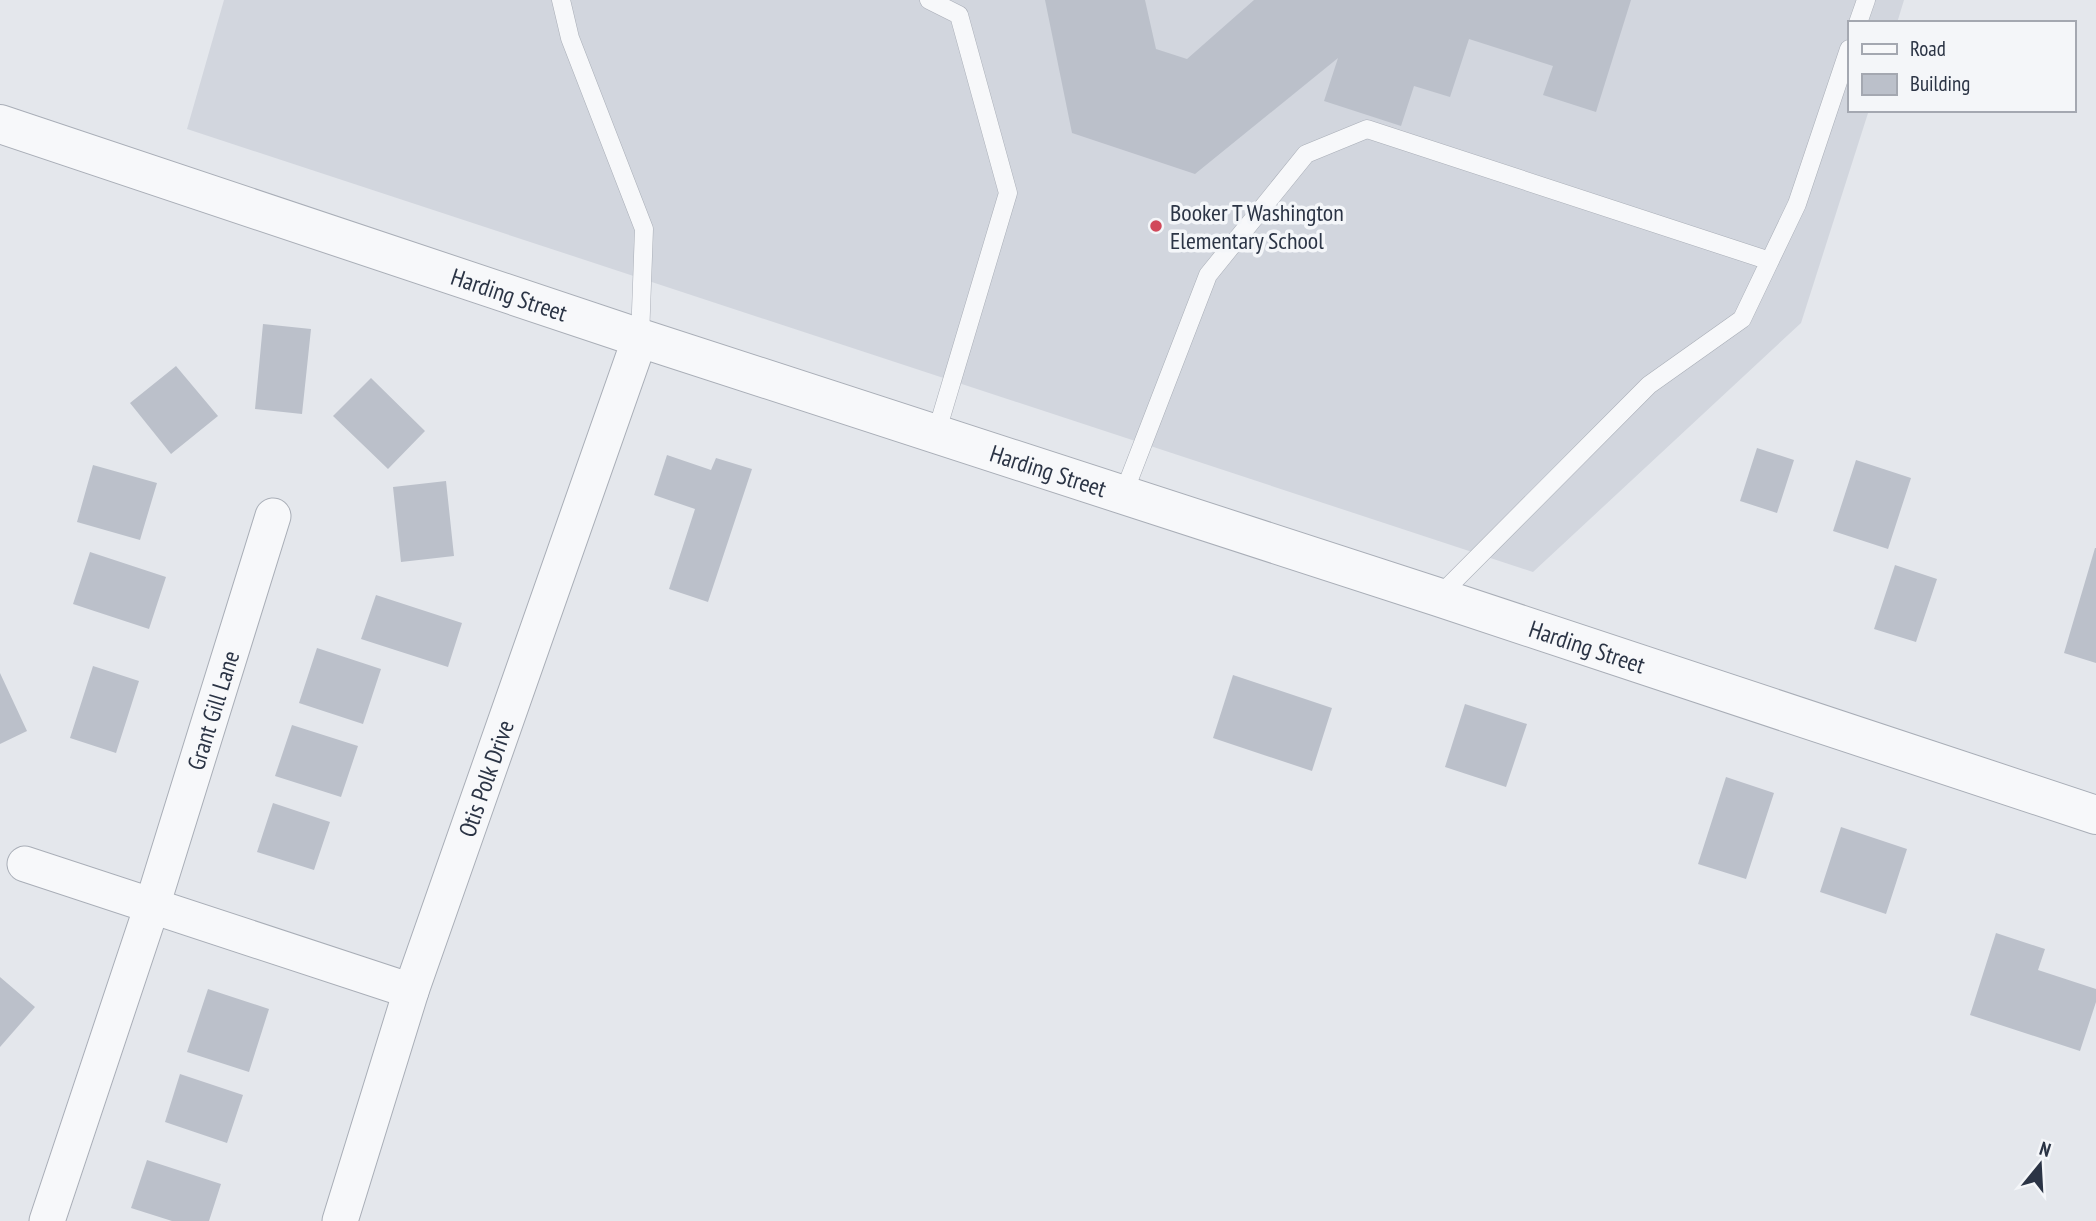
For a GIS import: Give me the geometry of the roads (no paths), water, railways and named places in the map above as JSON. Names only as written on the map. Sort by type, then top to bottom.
[{"type":"street","name":"Harding Street","points":[[0,124],[640,338],[2096,815]]},
{"type":"street","name":"Otis Polk Drive","points":[[340,1221],[411,991],[640,338]]},
{"type":"street","name":"Grant Gill Lane","points":[[47,1221],[152,906],[274,516]]},
{"type":"street","points":[[24,864],[411,991]]},
{"type":"lane","points":[[561,0],[570,38],[644,229],[640,338]]},
{"type":"lane","points":[[929,0],[959,15],[1008,192],[936,434]]},
{"type":"lane","points":[[1859,21],[1866,0]]},
{"type":"lane","points":[[1437,597],[1649,385],[1742,319],[1797,204],[1848,52]]},
{"type":"lane","points":[[1123,495],[1208,275],[1306,154],[1367,130],[1770,261]]},
{"type":"place","name":"Booker T Washington Elementary School","points":[[1156,226]]}]
